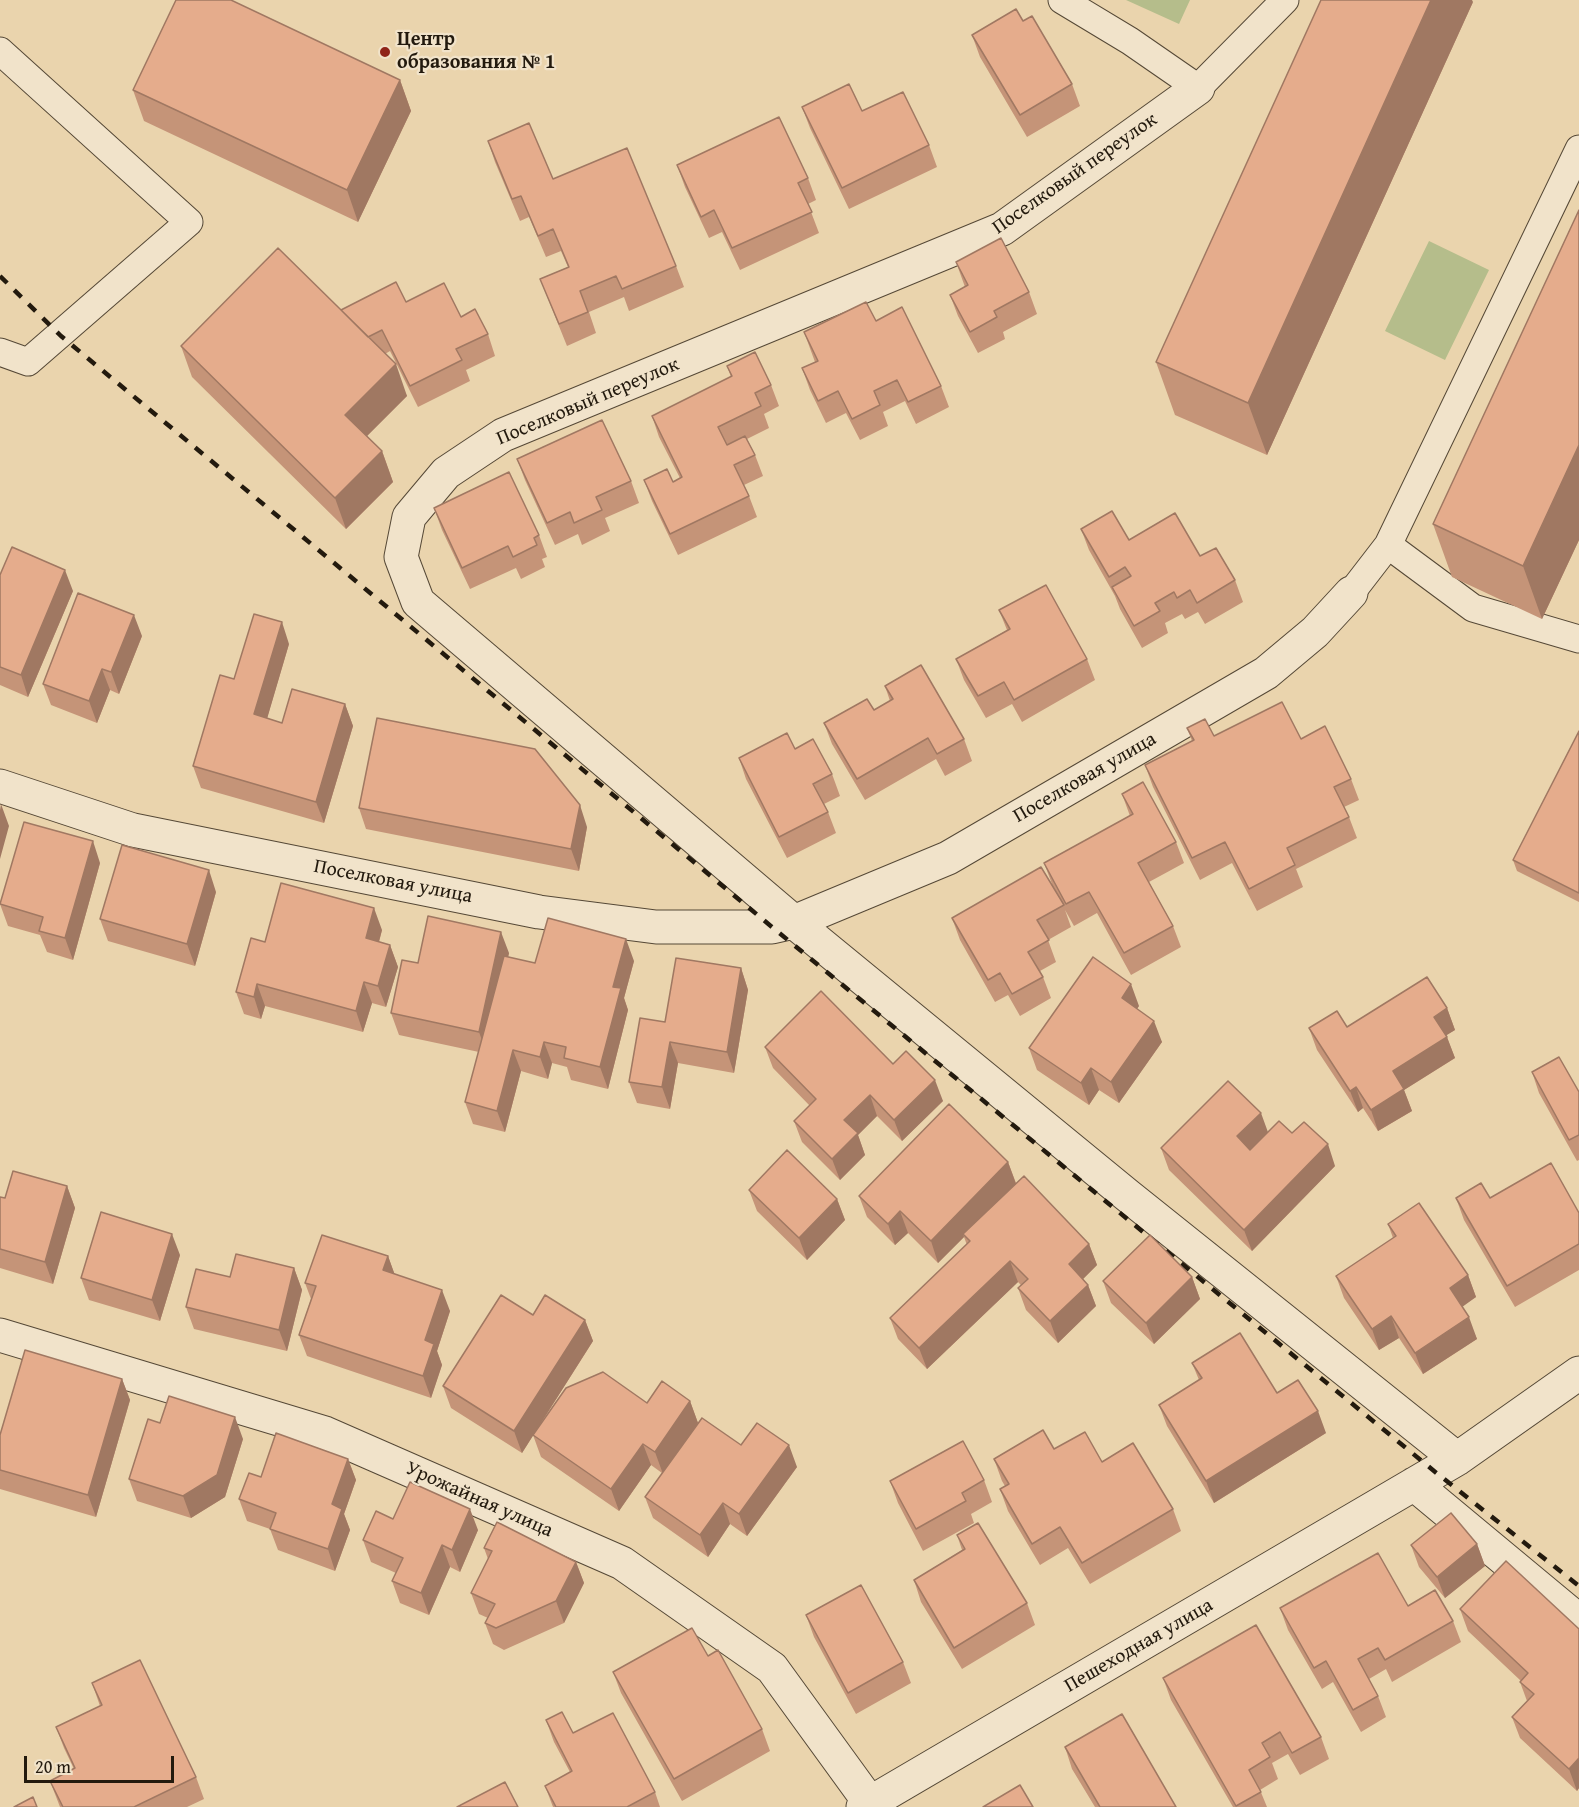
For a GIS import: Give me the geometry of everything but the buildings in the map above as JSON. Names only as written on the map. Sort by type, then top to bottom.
[{"type":"street","name":"Поселковый переулок","points":[[794,922],[418,602],[401,557],[410,517],[446,473],[503,435],[1002,229],[1198,88]]},
{"type":"street","name":"Поселковая улица","points":[[0,786],[132,830],[539,912],[656,927],[772,927],[794,922],[948,858],[1266,673],[1315,632],[1351,593]]},
{"type":"street","points":[[794,922],[1127,1195],[1457,1459]]},
{"type":"street","name":"Урожайная улица","points":[[0,1335],[325,1433],[622,1563],[772,1668],[866,1805]]},
{"type":"street","name":"Пешеходная улица","points":[[866,1805],[1457,1459],[1579,1373]]},
{"type":"street","points":[[1414,1484],[1579,1621]]},
{"type":"lane","points":[[1062,0],[1130,41],[1198,88],[1285,0]]},
{"type":"lane","points":[[0,51],[189,222],[28,362],[0,352]]},
{"type":"lane","points":[[1351,593],[1388,545],[1579,149]]},
{"type":"lane","points":[[1388,545],[1473,608],[1579,639]]},
{"type":"green space","points":[[1126,0],[1190,0],[1179,24]]},
{"type":"green space","points":[[1429,241],[1489,270],[1445,360],[1385,331]]},
{"type":"railway","points":[[0,276],[61,336],[772,927],[1434,1471],[1579,1586]]},
{"type":"place","name":"Центр образования № 1","points":[[385,52]]}]
